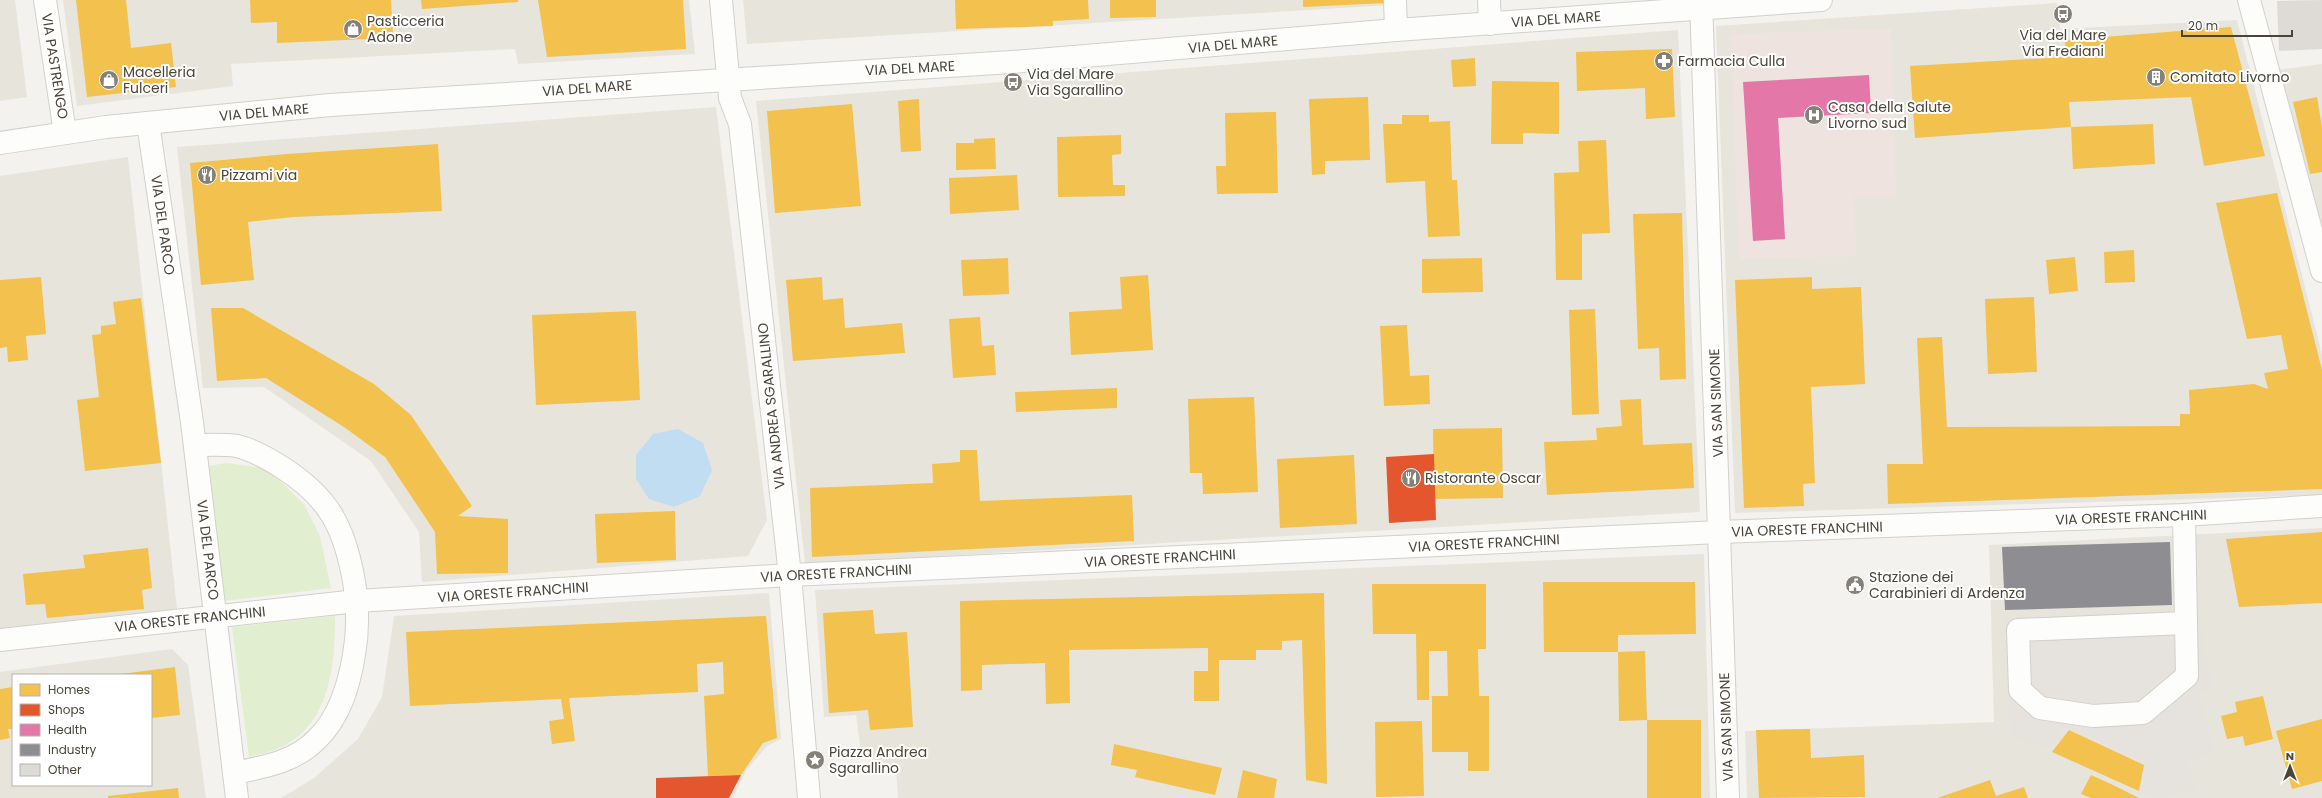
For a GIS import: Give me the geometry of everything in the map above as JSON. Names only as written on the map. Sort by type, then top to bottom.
[{"type":"street","name":"VIA PASTRENGO","points":[[45,0],[65,133]]},
{"type":"street","name":"VIA ANDREA SGARALLINO","points":[[721,0],[730,98],[740,124],[790,575],[809,798]]},
{"type":"street","points":[[1395,0],[1396,30]]},
{"type":"street","points":[[1489,0],[1490,24]]},
{"type":"street","name":"VIA DEL MARE","points":[[0,143],[65,133],[148,123],[330,105],[1012,62],[1396,30],[1490,24],[1701,4],[1822,0]]},
{"type":"street","points":[[2249,0],[2322,271]]},
{"type":"street","name":"VIA SAN SIMONE","points":[[1701,4],[1728,798]]},
{"type":"street","name":"VIA DEL PARCO","points":[[148,123],[194,445],[207,617],[237,798]]},
{"type":"street","points":[[194,445],[237,446],[257,453],[289,472],[318,497],[332,515],[346,542],[357,601],[356,647],[348,686],[336,714],[326,728],[305,750],[290,758],[271,766],[234,773]]},
{"type":"street","name":"VIA ORESTE FRANCHINI","points":[[0,640],[357,601],[790,575],[1720,532],[2184,515],[2322,506]]},
{"type":"street","points":[[2184,515],[2187,676],[2143,713],[2093,716],[2040,708],[2020,690],[2018,630],[2185,622]]},
{"type":"shaded area","points":[[0,0],[15,0],[27,97],[0,101]]},
{"type":"shaded area","points":[[63,0],[689,0],[695,54],[518,64],[515,49],[231,64],[233,86],[77,106]]},
{"type":"shaded area","points":[[743,0],[1390,0],[1391,5],[747,44]]},
{"type":"shaded area","points":[[2057,3],[2060,29],[2237,20],[2322,354],[2322,495],[1735,513],[1716,26]]},
{"type":"shaded area","name":"Casa della Salute Livorno sud","points":[[1891,29],[1896,196],[1854,197],[1856,256],[1739,259],[1731,34]]},
{"type":"shaded area","points":[[1678,30],[1700,512],[805,564],[756,101]]},
{"type":"shaded area","points":[[2322,64],[2322,243],[2277,70]]},
{"type":"shaded area","points":[[716,107],[767,520],[748,556],[422,582],[419,532],[371,461],[264,387],[203,388],[177,147]]},
{"type":"shaded area","points":[[128,157],[177,609],[0,629],[0,176]]},
{"type":"shaded area","points":[[2322,528],[2322,798],[1747,798],[1745,731],[1994,722],[1989,545]]},
{"type":"shaded area","points":[[1704,554],[1710,798],[898,798],[896,769],[881,766],[860,746],[856,715],[824,717],[815,590]]},
{"type":"shaded area","points":[[2173,574],[2198,576],[2200,627],[2213,688],[2198,694],[2215,753],[2188,760],[2196,789],[2167,798],[2153,798],[2142,794],[2146,764],[2065,726],[2047,750],[2010,735],[2005,620],[2175,611]]},
{"type":"shaded area","points":[[769,593],[781,739],[767,746],[746,771],[733,798],[281,798],[314,778],[358,739],[382,697],[394,616]]},
{"type":"shaded area","points":[[172,649],[188,665],[206,798],[0,798],[0,672]]},
{"type":"green space","points":[[226,463],[263,468],[277,478],[304,504],[320,536],[331,588],[225,601],[209,466]]},
{"type":"green space","points":[[335,616],[334,652],[328,688],[322,705],[313,720],[302,733],[287,744],[249,757],[232,627]]},
{"type":"water","points":[[678,429],[703,443],[712,470],[700,496],[674,507],[649,499],[636,479],[636,455],[653,434]]},
{"type":"building: Homes","points":[[76,0],[126,0],[131,48],[171,43],[176,87],[87,97]]},
{"type":"building: Homes","points":[[250,0],[391,0],[393,33],[368,35],[368,39],[277,43],[277,22],[251,23]]},
{"type":"building: Homes","points":[[421,0],[518,0],[518,2],[422,9]]},
{"type":"building: Homes","points":[[538,0],[683,0],[686,49],[547,57]]},
{"type":"building: Homes","points":[[955,0],[1088,0],[1089,19],[1053,21],[1053,26],[956,29]]},
{"type":"building: Homes","points":[[1110,0],[1156,0],[1156,17],[1110,18]]},
{"type":"building: Homes","points":[[1303,0],[1386,0],[1386,3],[1303,7]]},
{"type":"building: Homes","points":[[2231,27],[2265,156],[2204,166],[2191,97],[2069,102],[2071,127],[1915,138],[1910,66],[2066,57],[2065,40]]},
{"type":"building: Homes","points":[[1672,49],[1675,117],[1646,119],[1645,88],[1577,91],[1576,52]]},
{"type":"building: Homes","points":[[1475,58],[1476,86],[1453,87],[1451,60]]},
{"type":"building: Homes","points":[[1492,81],[1559,82],[1559,134],[1523,133],[1523,144],[1491,144]]},
{"type":"building: Homes","points":[[1368,97],[1370,160],[1325,161],[1325,174],[1312,175],[1309,99]]},
{"type":"building: Homes","points":[[2317,97],[2322,127],[2322,172],[2310,174],[2293,102]]},
{"type":"building: Homes","points":[[919,99],[921,151],[901,152],[898,101]]},
{"type":"building: Homes","points":[[852,104],[861,206],[775,213],[767,111]]},
{"type":"building: Homes","points":[[1276,112],[1278,193],[1217,194],[1216,166],[1226,166],[1225,113]]},
{"type":"building: Homes","points":[[1402,115],[1429,115],[1429,122],[1450,121],[1452,180],[1457,180],[1460,236],[1428,237],[1425,181],[1386,183],[1383,124],[1402,124]]},
{"type":"building: Homes","points":[[2153,124],[2155,164],[2073,169],[2071,127]]},
{"type":"building: Homes","points":[[1121,135],[1121,154],[1112,155],[1113,185],[1125,185],[1125,196],[1058,197],[1057,137]]},
{"type":"building: Homes","points":[[995,138],[996,169],[956,170],[956,143],[974,143],[974,139]]},
{"type":"building: Homes","points":[[1606,140],[1610,233],[1582,234],[1582,280],[1556,280],[1554,173],[1579,172],[1578,141]]},
{"type":"building: Homes","points":[[438,144],[442,211],[293,217],[248,222],[254,280],[201,285],[190,163],[287,154]]},
{"type":"building: Homes","points":[[1017,175],[1019,210],[950,214],[949,178]]},
{"type":"building: Homes","points":[[2277,193],[2322,370],[2322,489],[1888,504],[1887,464],[1923,464],[1917,338],[1942,337],[1947,427],[2180,426],[2180,414],[2190,414],[2189,390],[2254,384],[2268,389],[2264,373],[2288,369],[2281,335],[2247,339],[2216,203]]},
{"type":"building: Homes","points":[[1682,213],[1686,379],[1660,380],[1659,348],[1638,349],[1633,214]]},
{"type":"building: Homes","points":[[2134,250],[2135,282],[2105,283],[2104,252]]},
{"type":"building: Homes","points":[[2075,257],[2078,291],[2049,294],[2046,260]]},
{"type":"building: Homes","points":[[1008,258],[1009,294],[963,296],[961,260]]},
{"type":"building: Homes","points":[[1482,258],[1483,292],[1422,293],[1422,259]]},
{"type":"building: Homes","points":[[1148,275],[1153,350],[1071,355],[1069,312],[1122,309],[1120,277]]},
{"type":"building: Homes","points":[[41,277],[46,334],[26,336],[28,360],[8,362],[7,347],[0,348],[0,280]]},
{"type":"building: Homes","points":[[822,277],[823,300],[843,298],[845,328],[902,323],[905,353],[793,361],[786,280]]},
{"type":"building: Homes","points":[[1812,277],[1812,289],[1861,287],[1865,384],[1811,387],[1815,483],[1803,484],[1804,506],[1744,508],[1735,280]]},
{"type":"building: Homes","points":[[2034,297],[2037,372],[1988,374],[1985,299]]},
{"type":"building: Homes","points":[[141,298],[161,463],[85,471],[77,400],[99,397],[92,335],[101,334],[101,326],[116,324],[113,302]]},
{"type":"building: Homes","points":[[211,308],[243,308],[374,384],[411,415],[472,506],[458,516],[508,519],[508,573],[437,574],[435,532],[385,457],[344,427],[266,378],[217,381]]},
{"type":"building: Homes","points":[[1595,309],[1599,414],[1572,415],[1569,310]]},
{"type":"building: Homes","points":[[636,311],[640,400],[536,405],[532,315]]},
{"type":"building: Homes","points":[[980,317],[982,346],[994,345],[996,375],[953,378],[949,319]]},
{"type":"building: Homes","points":[[1407,325],[1410,376],[1429,375],[1430,404],[1384,406],[1380,326]]},
{"type":"building: Homes","points":[[1117,388],[1117,408],[1016,412],[1015,392]]},
{"type":"building: Homes","points":[[1254,397],[1258,492],[1203,494],[1202,473],[1190,473],[1188,399]]},
{"type":"building: Homes","points":[[1641,399],[1643,445],[1692,443],[1694,488],[1547,495],[1544,442],[1597,440],[1596,428],[1622,426],[1620,400]]},
{"type":"building: Homes","points":[[1502,428],[1503,498],[1434,499],[1433,429]]},
{"type":"building: Homes","points":[[960,450],[977,450],[980,501],[1132,495],[1134,541],[812,557],[810,488],[933,483],[932,464],[960,462]]},
{"type":"building: Homes","points":[[1354,455],[1357,524],[1280,528],[1277,459]]},
{"type":"building: Homes","points":[[675,511],[676,560],[597,563],[595,514]]},
{"type":"building: Homes","points":[[2322,532],[2322,603],[2239,607],[2226,539]]},
{"type":"building: Homes","points":[[148,548],[152,588],[142,590],[144,609],[47,618],[45,604],[26,605],[23,574],[85,568],[83,555]]},
{"type":"building: Homes","points":[[1543,582],[1695,582],[1696,634],[1618,635],[1618,652],[1544,652]]},
{"type":"building: Homes","points":[[1372,584],[1486,584],[1486,649],[1478,649],[1479,696],[1489,696],[1489,771],[1468,771],[1468,752],[1432,752],[1432,696],[1448,696],[1447,651],[1429,651],[1429,700],[1417,700],[1416,634],[1373,634]]},
{"type":"building: Homes","points":[[1324,593],[1327,784],[1306,780],[1302,640],[1282,641],[1282,650],[1256,650],[1256,660],[1219,660],[1219,701],[1194,701],[1194,671],[1208,671],[1208,648],[1069,650],[1070,703],[1046,704],[1045,663],[982,665],[982,690],[961,691],[960,601]]},
{"type":"building: Homes","points":[[873,610],[875,634],[907,632],[913,727],[870,730],[868,710],[829,713],[823,613]]},
{"type":"building: Homes","points":[[766,616],[777,738],[763,743],[741,775],[708,776],[704,696],[724,694],[723,662],[697,664],[698,692],[569,698],[575,741],[552,744],[549,721],[564,719],[561,699],[410,706],[406,632]]},
{"type":"building: Homes","points":[[1645,651],[1647,720],[1619,721],[1618,652]]},
{"type":"building: Homes","points":[[175,667],[180,715],[152,718],[152,674],[121,674]]},
{"type":"building: Homes","points":[[12,687],[12,729],[8,729],[10,738],[0,740],[0,689]]},
{"type":"building: Homes","points":[[2263,696],[2273,739],[2245,746],[2243,736],[2227,739],[2221,716],[2237,712],[2235,702]]},
{"type":"building: Homes","points":[[2322,719],[2322,781],[2292,789],[2276,731]]},
{"type":"building: Homes","points":[[1647,720],[1701,720],[1701,798],[1647,798]]},
{"type":"building: Homes","points":[[1422,721],[1424,796],[1376,797],[1375,722]]},
{"type":"building: Homes","points":[[1810,729],[1811,758],[1864,755],[1865,797],[1759,798],[1756,730]]},
{"type":"building: Homes","points":[[2069,730],[2144,765],[2139,791],[2052,752]]},
{"type":"building: Homes","points":[[1114,744],[1222,768],[1215,795],[1135,777],[1137,770],[1111,765]]},
{"type":"building: Homes","points":[[1243,770],[1277,779],[1274,798],[1237,798]]},
{"type":"building: Homes","points":[[2091,775],[2139,798],[2091,798],[2081,794]]},
{"type":"building: Homes","points":[[1990,780],[1996,796],[2024,787],[2028,798],[1937,798]]},
{"type":"building: Homes","points":[[178,788],[179,798],[108,798],[108,796]]},
{"type":"building: Shops","name":"Ristorante Oscar","points":[[1434,454],[1436,520],[1389,523],[1386,457]]},
{"type":"building: Shops","points":[[741,775],[729,798],[656,798],[656,778]]},
{"type":"building: Health","points":[[1869,75],[1871,113],[1778,118],[1785,239],[1753,241],[1743,82]]},
{"type":"building: Industry","points":[[2170,542],[2172,605],[2005,610],[2002,547]]},
{"type":"building: Other","points":[[2322,0],[2322,49],[2279,51],[2277,1]]},
{"type":"place","name":"Via del Mare Via Frediani","points":[[2063,14]]},
{"type":"place","name":"Pasticceria Adone","points":[[353,29]]},
{"type":"place","name":"Farmacia Culla","points":[[1664,61]]},
{"type":"place","name":"Comitato Livorno","points":[[2156,77]]},
{"type":"place","name":"Macelleria Fulceri","points":[[109,80]]},
{"type":"place","name":"Via del Mare Via Sgarallino","points":[[1013,82]]},
{"type":"place","name":"Casa della Salute Livorno sud","points":[[1814,115]]},
{"type":"place","name":"Pizzami via","points":[[207,175]]},
{"type":"place","name":"Ristorante Oscar","points":[[1411,478]]},
{"type":"place","name":"Stazione dei Carabinieri di Ardenza","points":[[1855,585]]},
{"type":"place","name":"Piazza Andrea Sgarallino","points":[[815,760]]}]
